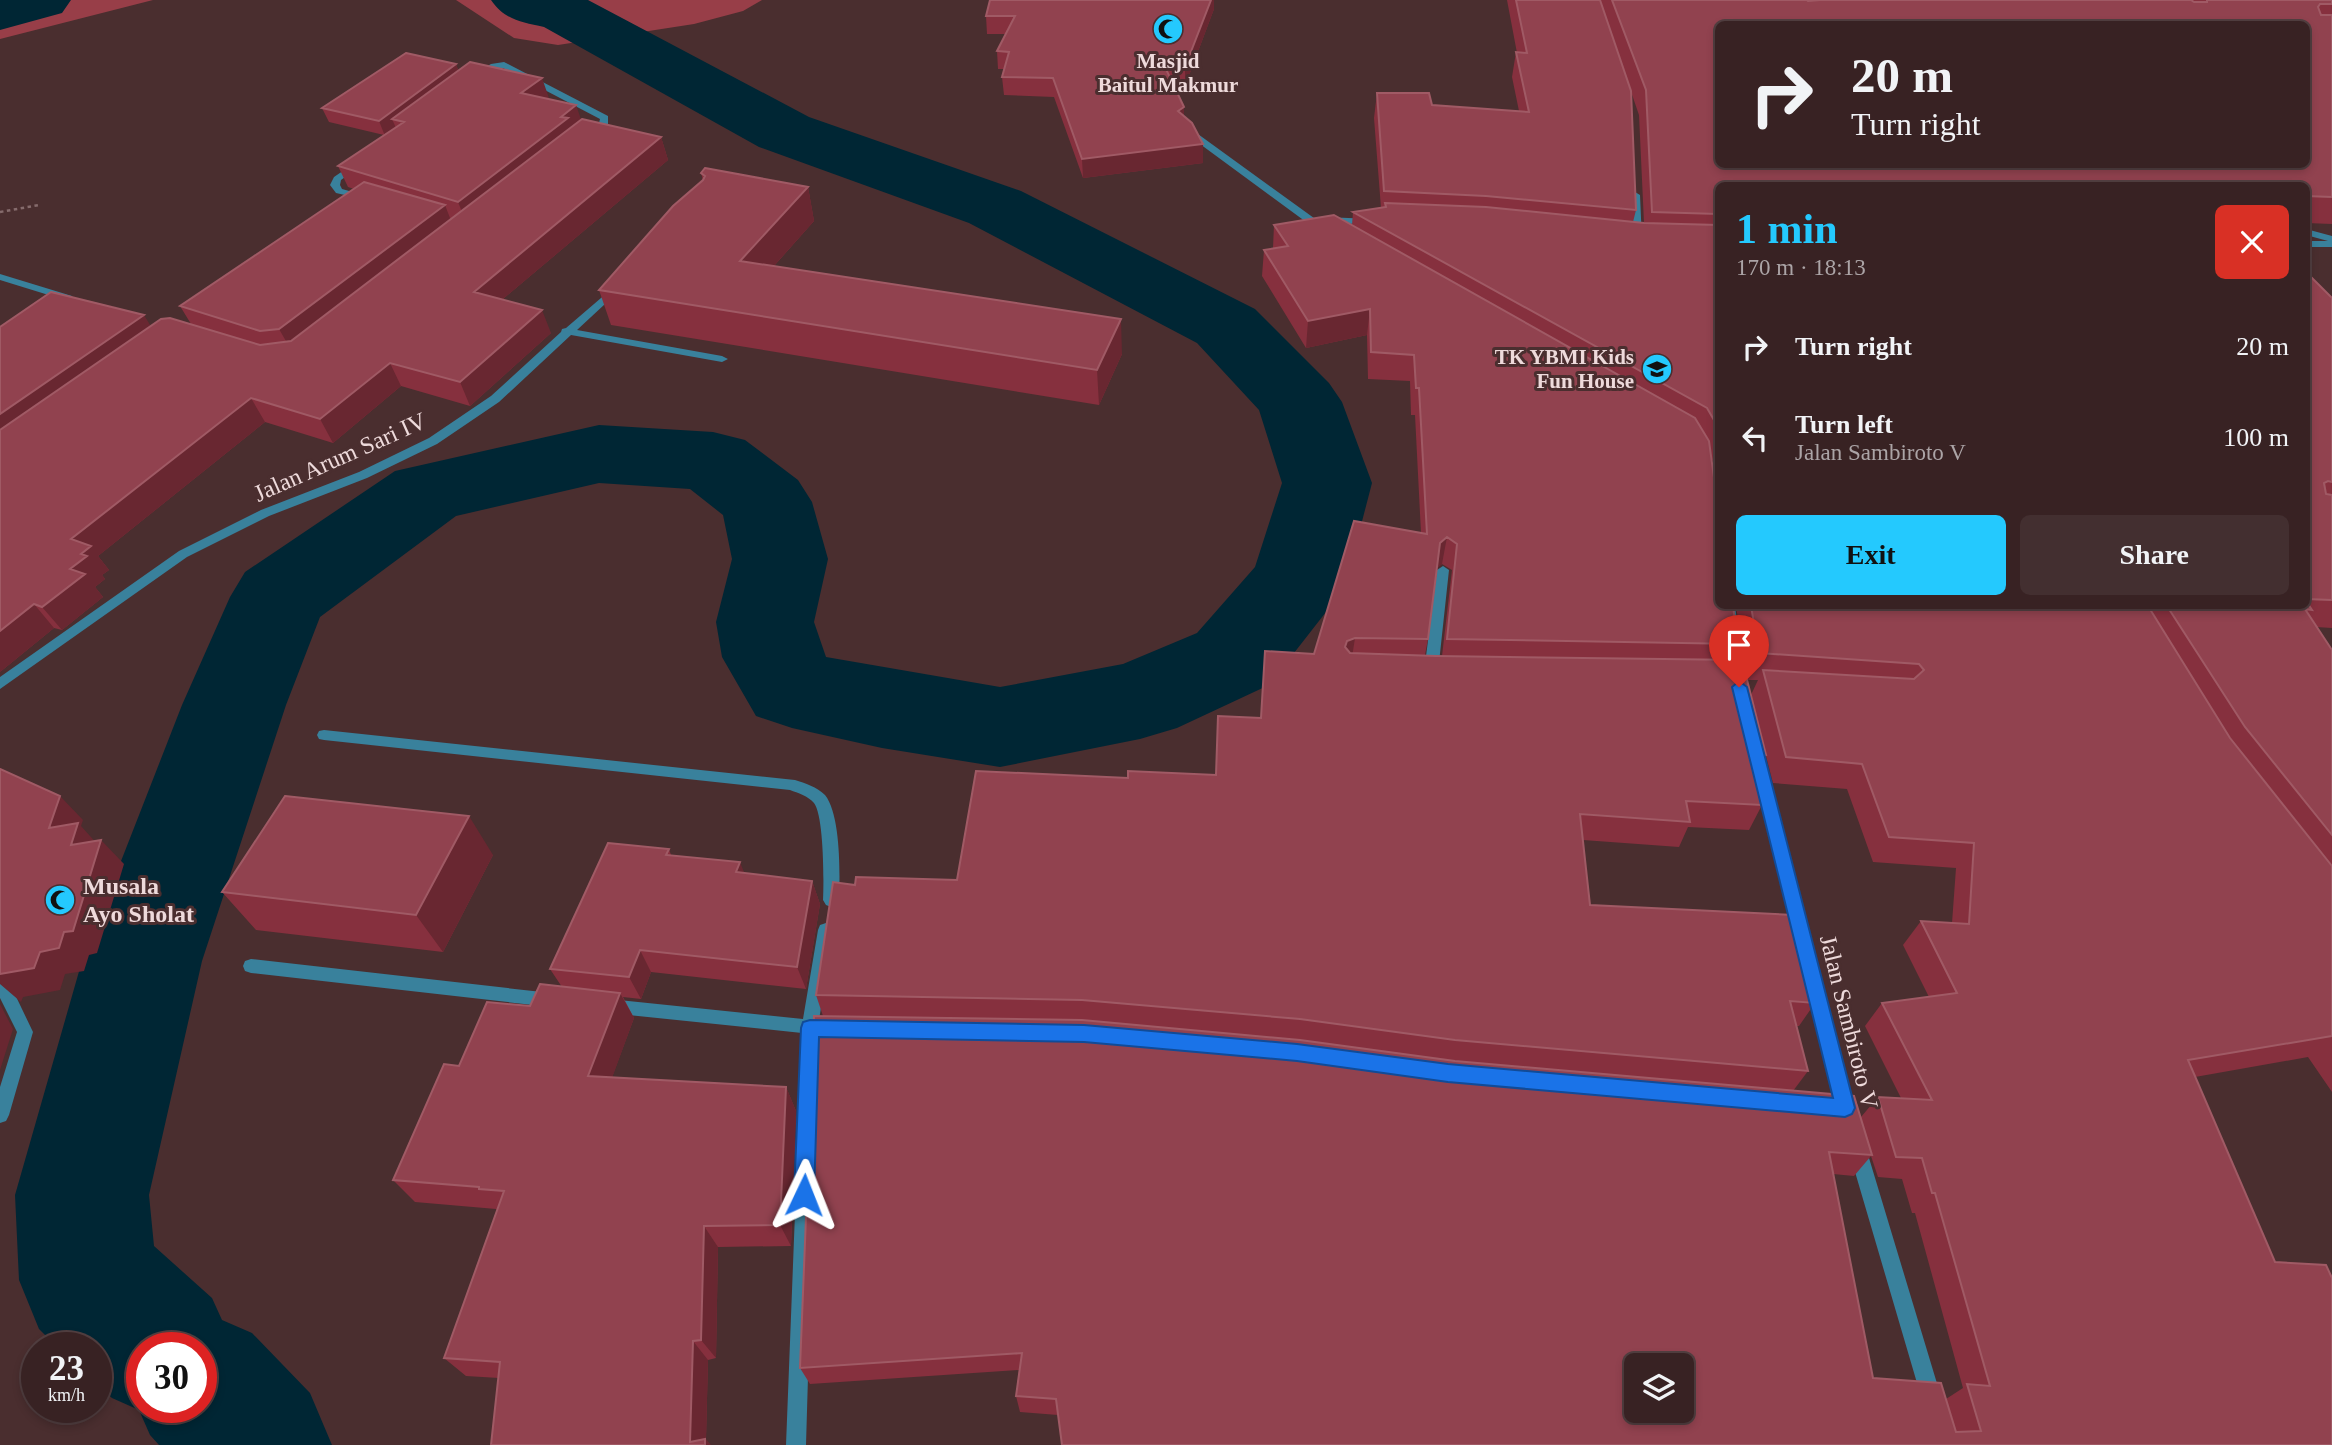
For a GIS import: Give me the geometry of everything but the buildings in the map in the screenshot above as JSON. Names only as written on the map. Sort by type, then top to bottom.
[{"type":"street","points":[[469,80],[487,68],[504,65],[605,118],[603,124],[583,140]]},
{"type":"street","points":[[1185,129],[1306,219],[1330,233]]},
{"type":"street","points":[[370,155],[337,179],[335,185],[339,191],[378,202]]},
{"type":"street","points":[[1634,179],[1637,243]]},
{"type":"street","points":[[1306,219],[1387,223]]},
{"type":"street","points":[[2310,234],[2332,242]]},
{"type":"street","points":[[1624,241],[1650,243]]},
{"type":"street","points":[[2310,244],[2332,242]]},
{"type":"street","points":[[0,277],[77,301]]},
{"type":"street","name":"Jalan Arum Sari IV","points":[[0,684],[183,554],[265,513],[363,475],[433,441],[495,399],[566,331],[626,279]]},
{"type":"street","points":[[566,331],[722,359]]},
{"type":"street","points":[[1430,673],[1443,570]]},
{"type":"street","points":[[1728,609],[1739,686]]},
{"type":"street","points":[[324,735],[790,785],[808,790],[823,804],[834,885],[810,1028],[796,1445]]},
{"type":"street","name":"Jalan Sambiroto V","points":[[1753,739],[1845,1117],[1937,1419]]},
{"type":"street","points":[[251,966],[561,1001]]},
{"type":"street","points":[[0,989],[4,989],[25,1032],[0,1115]]},
{"type":"street","points":[[589,1004],[810,1028],[851,1029]]},
{"type":"path","points":[[0,212],[38,205]]},
{"type":"shaded area","points":[[0,0],[153,0],[0,39]]},
{"type":"shaded area","points":[[456,0],[762,0],[743,11],[694,24],[558,45],[514,38]]},
{"type":"waterway","points":[[0,11],[40,0]]},
{"type":"waterway","points":[[145,1332],[88,1280],[82,1195],[142,961],[234,705],[279,597],[427,492],[599,454],[713,461],[766,502],[780,559],[765,622],[773,657],[792,689],[882,708],[1000,727],[1140,700],[1233,659],[1299,579],[1327,483],[1299,402],[1226,326],[995,207],[784,132],[565,13],[530,5],[522,0]]},
{"type":"waterway","points":[[217,1401],[258,1445]]},
{"type":"place","name":"Masjid Baitul Makmur","points":[[1168,29]]},
{"type":"place","name":"TK YBMI Kids Fun House","points":[[1657,369]]},
{"type":"place","name":"Musala Ayo Sholat","points":[[60,900]]},
{"type":"route","points":[[804,1195],[810,1028],[1084,1034],[1297,1052],[1448,1073],[1845,1108],[1739,687]]}]
